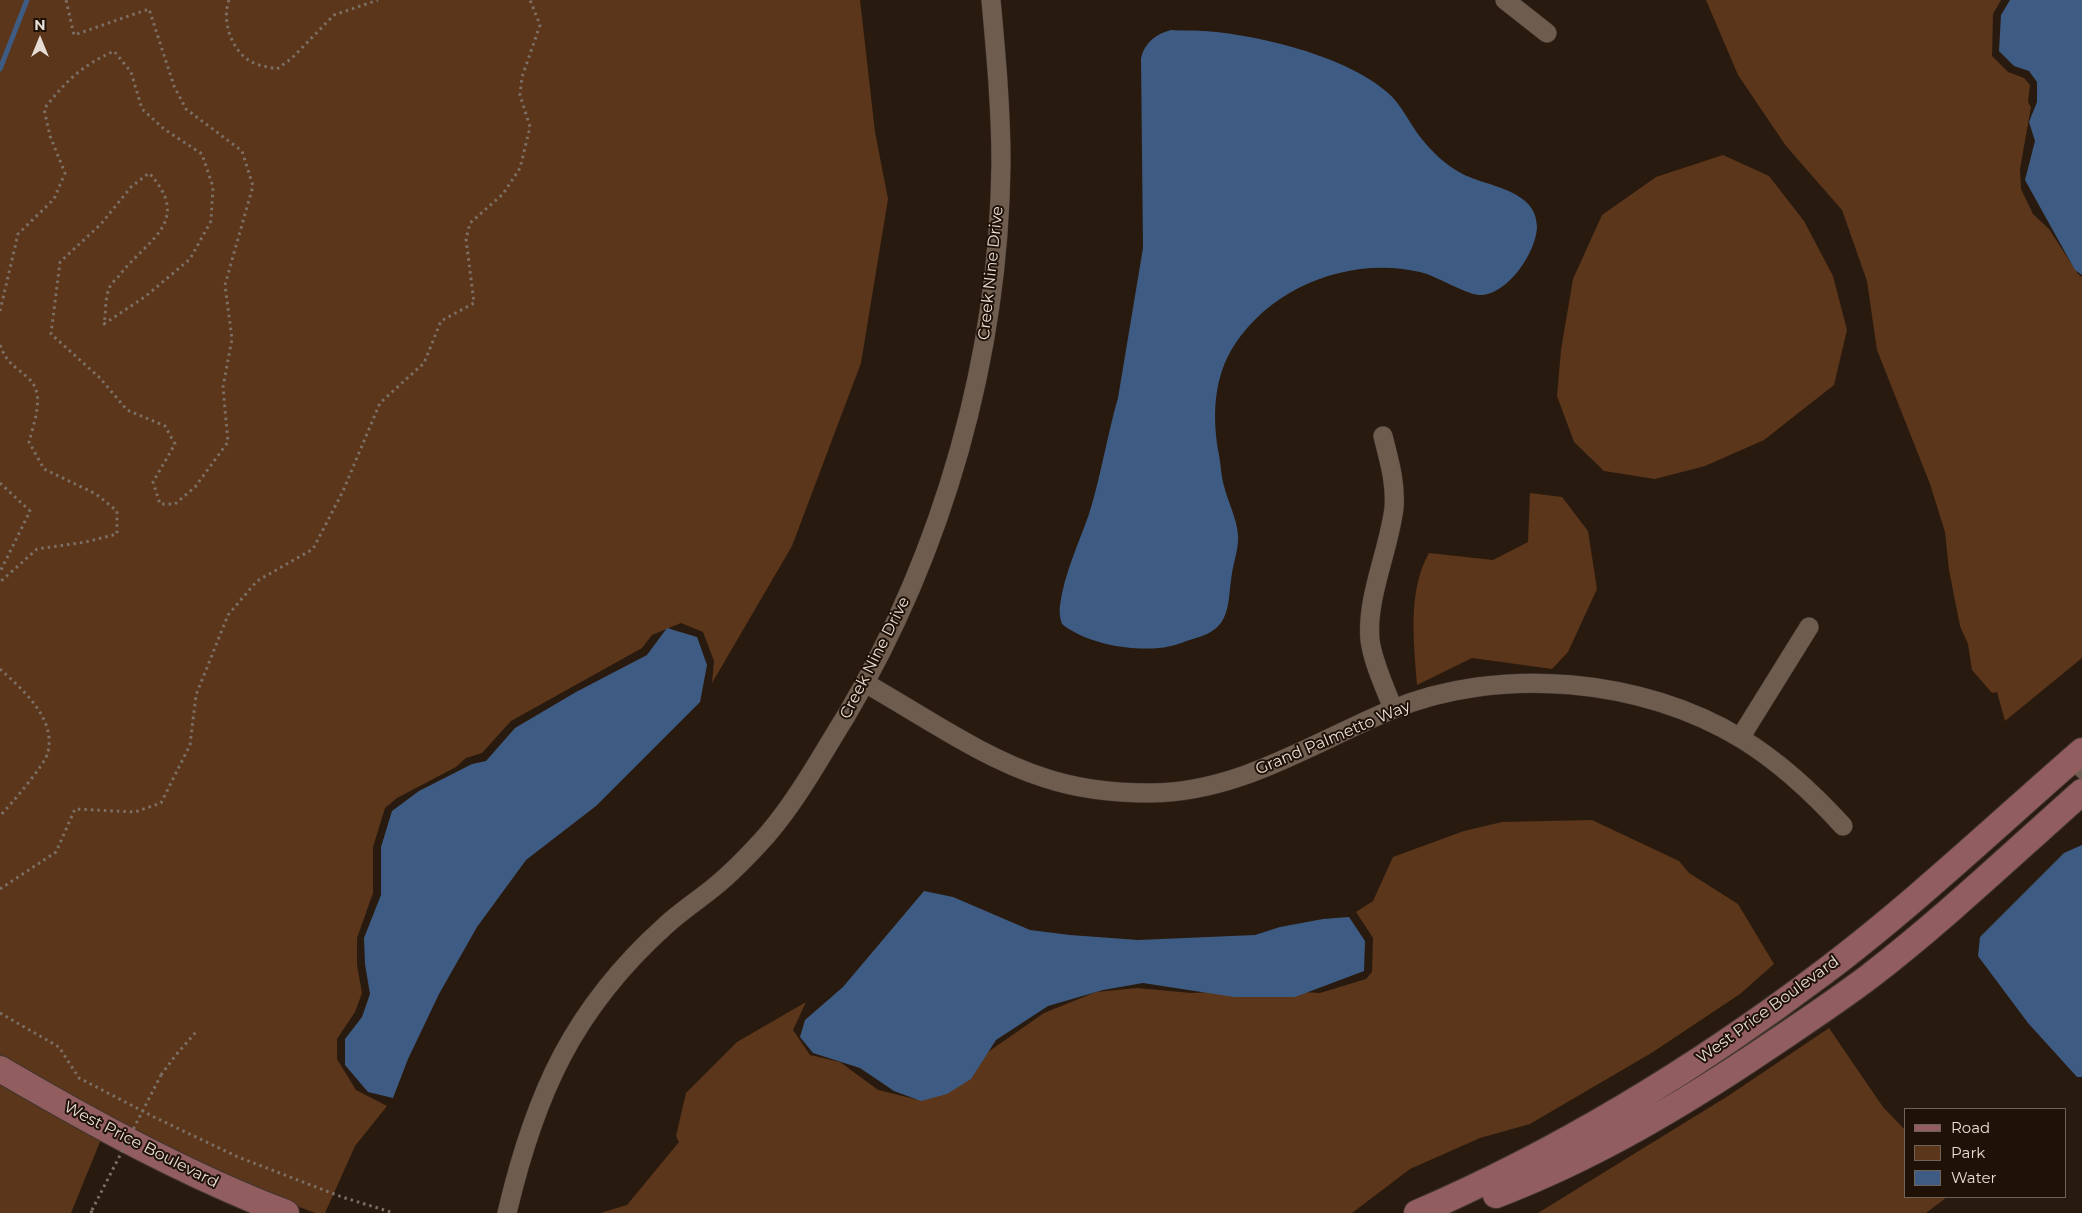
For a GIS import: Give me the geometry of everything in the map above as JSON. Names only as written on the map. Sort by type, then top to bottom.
[{"type":"street","name":"Creek Nine Drive","points":[[507,1213],[519,1163],[536,1108],[552,1073],[597,999],[664,926],[730,874],[768,833],[814,768],[865,683],[895,622],[935,524],[956,459],[980,368],[995,265],[1001,162],[991,0]]},
{"type":"street","points":[[1505,0],[1546,33]]},
{"type":"street","points":[[1383,436],[1392,473],[1394,500],[1372,610],[1370,639],[1372,651],[1393,709]]},
{"type":"street","points":[[1740,738],[1809,627]]},
{"type":"street","name":"Grand Palmetto Way","points":[[865,683],[991,754],[1031,773],[1084,787],[1127,792],[1187,790],[1229,781],[1259,770],[1393,709],[1450,693],[1489,686],[1568,685],[1607,689],[1642,696],[1678,708],[1740,738],[1811,791],[1843,826]]},
{"type":"street","name":"West Price Boulevard","points":[[1416,1213],[1513,1170],[1561,1145],[1648,1094],[1731,1040],[1833,965],[2078,763]]},
{"type":"street","name":"West Price Boulevard","points":[[1443,1213],[1468,1206],[1557,1170],[1646,1124],[1710,1086],[1823,1010],[1870,975],[2082,792]]},
{"type":"street","name":"West Price Boulevard","points":[[0,1069],[61,1105],[202,1177],[286,1213]]},
{"type":"path","points":[[0,311],[18,234],[54,200],[65,173],[50,136],[44,109],[65,83],[92,61],[114,51],[131,72],[142,109],[164,129],[202,154],[213,187],[211,222],[190,259],[146,296],[104,324],[108,289],[129,262],[160,234],[168,210],[161,187],[149,173],[131,187],[101,224],[60,262],[51,334],[100,378],[127,410],[166,426],[175,444],[153,482],[160,504],[175,504],[194,487],[228,442],[222,387],[232,339],[225,285],[253,186],[242,151],[186,109],[174,86],[149,8],[74,35],[66,0]]},
{"type":"path","points":[[229,0],[225,10],[230,36],[247,60],[277,69],[292,58],[334,15],[378,0]]},
{"type":"path","points":[[0,890],[56,852],[75,810],[135,812],[161,802],[190,745],[196,695],[228,614],[257,581],[313,549],[343,491],[380,403],[424,362],[441,321],[474,303],[466,239],[470,223],[503,194],[520,168],[530,127],[520,96],[522,78],[540,25],[530,0]]},
{"type":"path","points":[[0,345],[7,361],[30,379],[39,401],[29,442],[44,469],[96,494],[117,510],[117,534],[86,542],[37,549],[0,582]]},
{"type":"path","points":[[0,483],[30,510],[0,572]]},
{"type":"path","points":[[0,669],[25,692],[47,725],[48,753],[21,793],[0,816]]},
{"type":"path","points":[[0,1013],[59,1047],[79,1078],[154,1117],[238,1157],[342,1197],[394,1213]]},
{"type":"path","points":[[92,1212],[161,1075],[174,1056],[196,1032]]},
{"type":"green space","points":[[0,0],[860,0],[875,132],[888,199],[861,363],[792,546],[712,683],[714,661],[703,632],[681,623],[652,635],[642,648],[511,721],[482,753],[466,758],[456,767],[397,798],[385,808],[373,847],[373,893],[357,938],[357,965],[362,993],[355,1012],[337,1039],[337,1059],[356,1090],[387,1106],[355,1146],[325,1213],[315,1213],[205,1168],[0,1058]]},
{"type":"green space","points":[[1706,0],[2001,0],[1993,14],[1992,56],[2008,72],[2024,78],[2030,85],[2028,102],[2031,107],[2020,169],[2021,189],[2033,214],[2049,229],[2078,274],[2082,277],[2082,658],[2005,721],[1997,692],[1992,693],[1972,670],[1968,644],[1960,626],[1949,570],[1945,532],[1930,484],[1877,350],[1867,281],[1842,210],[1786,146],[1738,75]]},
{"type":"green space","points":[[1723,155],[1769,176],[1804,221],[1833,276],[1847,330],[1834,385],[1764,440],[1705,466],[1655,479],[1604,471],[1574,442],[1557,396],[1561,350],[1573,279],[1602,215],[1656,177]]},
{"type":"green space","points":[[1530,493],[1562,497],[1588,531],[1597,589],[1568,652],[1552,669],[1472,658],[1417,685],[1414,635],[1415,601],[1417,584],[1429,553],[1493,560],[1528,542]]},
{"type":"green space","points":[[1592,820],[1679,861],[1689,873],[1738,904],[1774,964],[1740,994],[1653,1052],[1530,1124],[1480,1138],[1410,1169],[1352,1213],[600,1213],[627,1205],[679,1142],[676,1136],[686,1093],[737,1042],[806,1002],[793,1030],[810,1055],[840,1062],[878,1090],[919,1100],[1044,1013],[1096,992],[1137,988],[1191,993],[1271,990],[1320,993],[1366,979],[1372,972],[1373,938],[1356,912],[1373,901],[1393,857],[1464,831],[1502,822]]},
{"type":"green space","points":[[1829,1028],[1883,1107],[1904,1129],[1904,1198],[1946,1198],[1926,1213],[1538,1213],[1728,1096]]},
{"type":"green space","points":[[0,1081],[102,1137],[71,1213],[0,1213]]},
{"type":"water","points":[[2010,0],[2082,0],[2082,275],[2075,270],[2025,180],[2035,141],[2029,122],[2037,102],[2037,82],[2029,71],[2014,66],[1999,51],[2001,15]]},
{"type":"water","points":[[1171,30],[1224,33],[1274,42],[1325,58],[1369,79],[1392,97],[1425,143],[1438,157],[1459,172],[1519,196],[1535,214],[1537,227],[1531,249],[1518,271],[1500,288],[1489,293],[1473,294],[1420,272],[1394,268],[1368,268],[1342,272],[1317,280],[1293,291],[1251,323],[1228,357],[1222,370],[1216,398],[1215,427],[1222,478],[1238,535],[1226,614],[1216,628],[1208,634],[1168,647],[1147,649],[1121,647],[1095,641],[1072,631],[1062,624],[1060,608],[1068,570],[1093,500],[1118,398],[1143,248],[1141,58],[1148,43]]},
{"type":"water","points":[[667,628],[697,637],[707,665],[700,702],[596,806],[526,860],[477,927],[439,994],[408,1059],[393,1098],[368,1092],[345,1065],[345,1039],[362,1017],[370,994],[365,964],[364,938],[381,895],[381,847],[392,811],[419,791],[472,764],[486,761],[515,728],[576,692],[647,655]]},
{"type":"water","points":[[2082,845],[2082,1077],[2077,1077],[2028,1023],[1978,956],[1980,937],[2064,853]]},
{"type":"water","points":[[924,891],[953,897],[1030,930],[1138,940],[1255,935],[1280,927],[1323,919],[1349,917],[1365,941],[1364,971],[1295,997],[1234,997],[1143,983],[1103,990],[1048,1006],[996,1040],[971,1079],[947,1094],[921,1101],[894,1091],[860,1068],[813,1053],[800,1037],[805,1020],[843,987]]},
{"type":"waterway","points":[[0,69],[27,0]]}]
